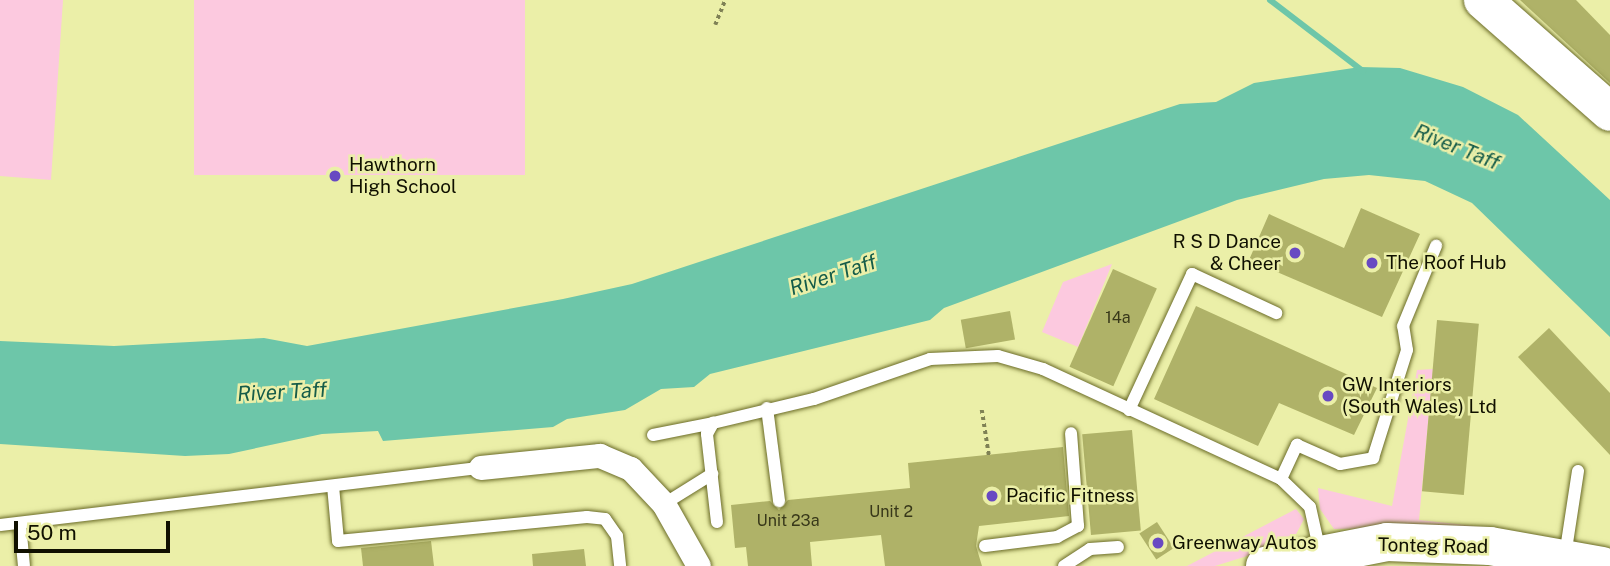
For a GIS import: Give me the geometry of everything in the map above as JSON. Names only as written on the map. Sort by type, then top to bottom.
[{"type":"main road","points":[[1483,0],[1610,112]]},
{"type":"main road","name":"Tonteg Road","points":[[1265,566],[1320,552],[1387,541],[1438,542],[1565,556],[1602,566]]},
{"type":"street","points":[[481,468],[600,456],[632,469],[664,505],[699,566]]},
{"type":"lane","points":[[1281,479],[1297,445],[1340,464],[1373,458],[1407,350],[1403,326],[1436,246]]},
{"type":"lane","points":[[1129,410],[1192,274],[1276,313]]},
{"type":"lane","points":[[653,435],[831,394],[894,367],[960,355],[1022,361],[1281,479],[1310,507],[1320,552]]},
{"type":"lane","points":[[766,408],[779,501]]},
{"type":"lane","points":[[713,423],[707,434],[717,522]]},
{"type":"lane","points":[[985,546],[1057,537],[1078,526],[1071,433]]},
{"type":"lane","points":[[0,525],[481,468]]},
{"type":"lane","points":[[1565,556],[1578,471]]},
{"type":"lane","points":[[664,505],[712,474]]},
{"type":"lane","points":[[333,486],[338,541],[587,517],[604,519],[617,536],[620,566]]},
{"type":"lane","points":[[20,524],[24,566]]},
{"type":"lane","points":[[1064,566],[1090,549],[1118,547]]},
{"type":"path","points":[[715,25],[725,0]]},
{"type":"path","points":[[982,410],[989,455]]},
{"type":"shaded area","points":[[0,0],[63,0],[51,180],[0,176]]},
{"type":"shaded area","points":[[194,0],[525,0],[525,175],[194,175]]},
{"type":"shaded area","points":[[1112,264],[1078,347],[1042,332],[1063,282]]},
{"type":"shaded area","points":[[1433,369],[1419,520],[1485,527],[1334,529],[1320,509],[1318,488],[1392,506],[1417,370]]},
{"type":"shaded area","points":[[1296,509],[1304,519],[1292,542],[1215,566],[1187,566]]},
{"type":"water","name":"River Taff","points":[[1360,67],[1400,68],[1463,87],[1518,115],[1610,200],[1610,337],[1472,203],[1425,181],[1369,175],[1324,179],[1237,200],[944,308],[930,320],[710,374],[694,387],[661,389],[625,410],[567,419],[553,427],[383,441],[378,431],[322,434],[229,454],[185,456],[0,444],[0,341],[114,346],[264,338],[307,346],[563,299],[632,284],[1180,104],[1216,102],[1254,83]]},
{"type":"building","points":[[1520,0],[1576,0],[1610,35],[1610,83]]},
{"type":"building","points":[[1361,208],[1420,234],[1382,317],[1249,260],[1269,214],[1344,248]]},
{"type":"building","points":[[1113,269],[1157,289],[1113,386],[1069,367]]},
{"type":"building","points":[[1196,306],[1377,388],[1354,435],[1279,403],[1258,446],[1154,399]]},
{"type":"building","points":[[1010,311],[1015,340],[966,348],[961,320]]},
{"type":"building","points":[[1437,320],[1479,324],[1464,495],[1422,491]]},
{"type":"building","points":[[1549,328],[1610,393],[1610,455],[1518,357]]},
{"type":"building","points":[[1132,430],[1141,531],[1091,535],[1082,434]]},
{"type":"building","points":[[1063,447],[1069,516],[979,526],[976,546],[982,566],[885,566],[881,535],[810,542],[812,566],[748,566],[746,547],[735,548],[731,505],[770,501],[779,510],[788,500],[910,488],[908,463]]},
{"type":"building","name":"Greenway Autos","points":[[1157,522],[1174,548],[1156,559],[1139,533]]},
{"type":"building","points":[[431,541],[434,566],[363,566],[361,548]]},
{"type":"building","points":[[584,549],[586,566],[533,566],[532,554]]},
{"type":"waterway","points":[[1270,0],[1363,71]]},
{"type":"place","name":"Hawthorn High School","points":[[335,176]]},
{"type":"place","name":"R S D Dance & Cheer","points":[[1295,253]]},
{"type":"place","name":"The Roof Hub","points":[[1372,263]]},
{"type":"place","name":"GW Interiors (South Wales) Ltd","points":[[1328,396]]},
{"type":"place","name":"Pacific Fitness","points":[[992,496]]},
{"type":"place","name":"Greenway Autos","points":[[1158,543]]}]
